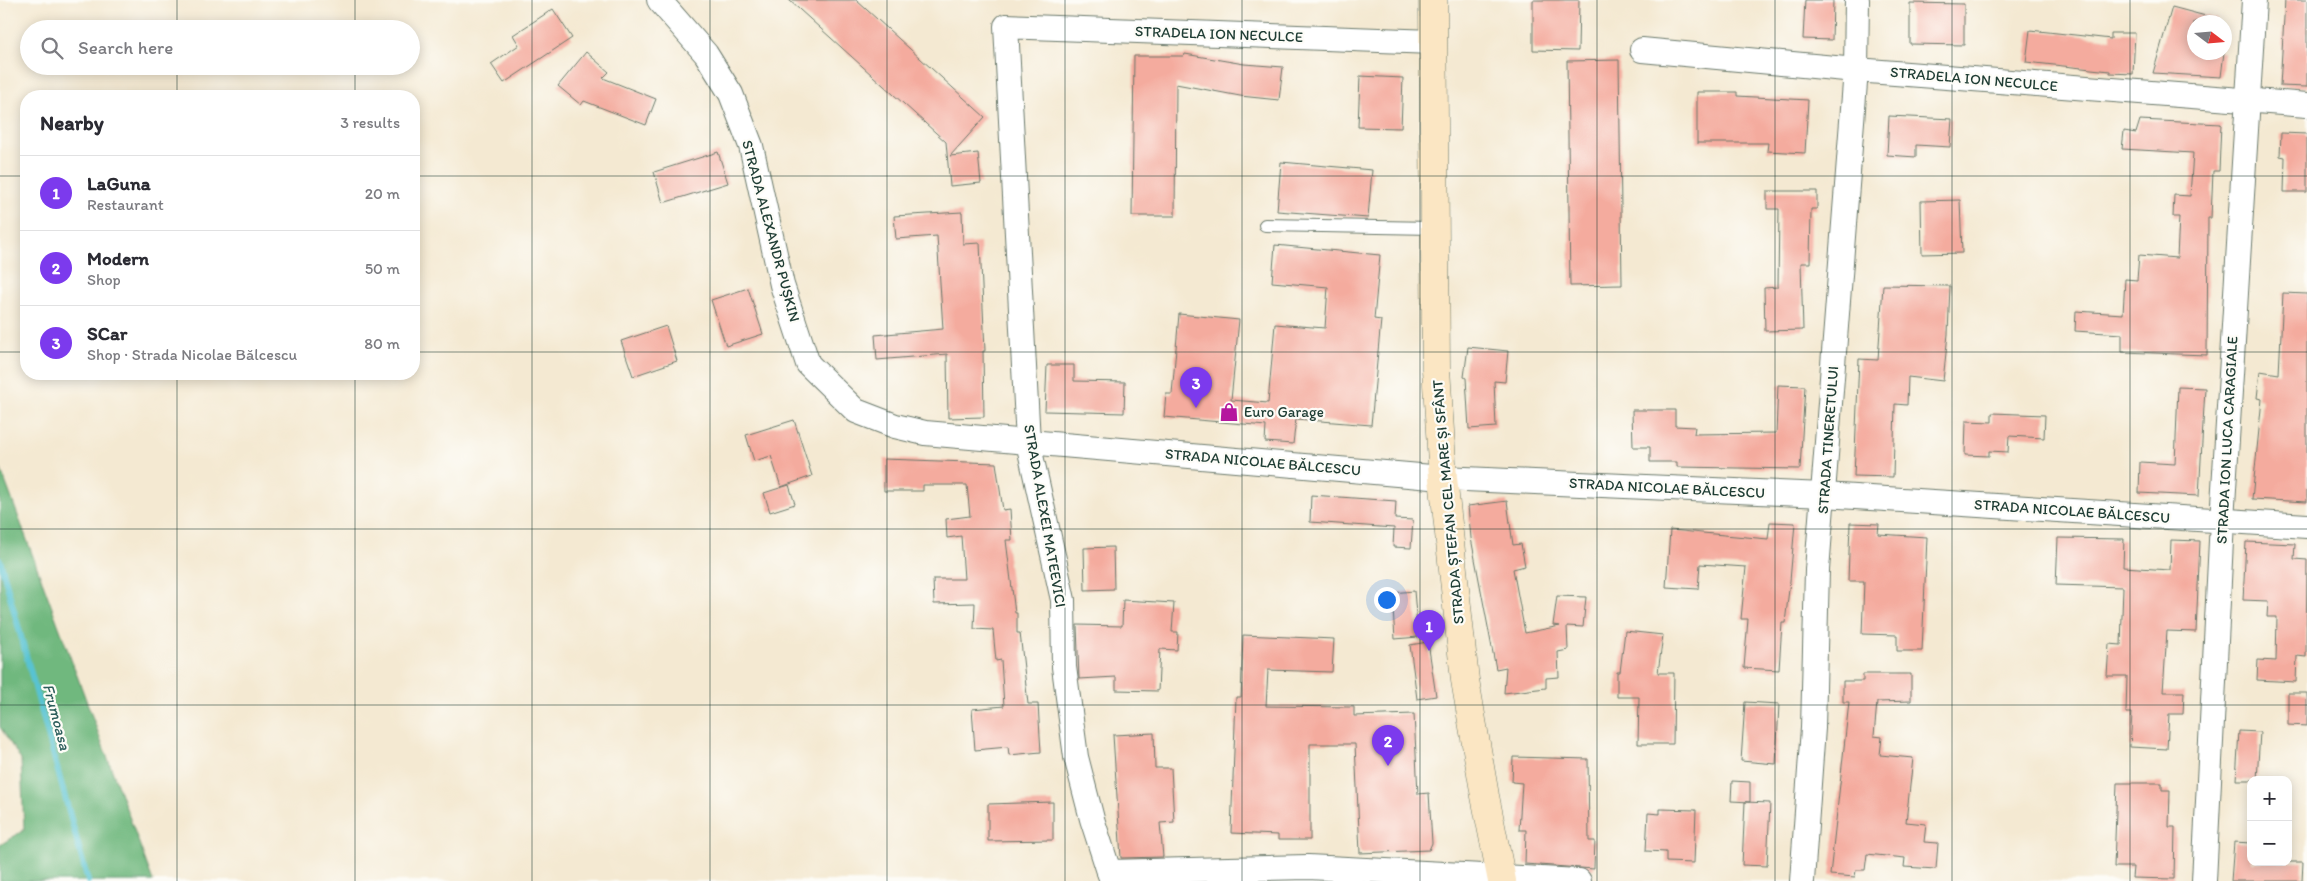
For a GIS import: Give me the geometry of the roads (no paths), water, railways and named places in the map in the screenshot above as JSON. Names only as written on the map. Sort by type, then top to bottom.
[{"type":"main road","name":"STRADA ȘTEFAN CEL MARE ȘI SFÂNT","points":[[1433,0],[1436,369],[1443,478],[1465,680],[1501,879]]},
{"type":"street","name":"STRADA ALEXANDR PUȘKIN","points":[[659,0],[706,54],[731,94],[751,146],[782,284],[808,364],[856,411],[895,426],[925,433],[1028,442]]},
{"type":"street","name":"STRADA TINERETULUI","points":[[1802,881],[1813,728],[1818,570],[1856,70],[1857,0]]},
{"type":"street","name":"STRADA ION LUCA CARAGIALE","points":[[2204,881],[2222,521],[2254,0]]},
{"type":"street","name":"STRADA ALEXEI MATEEVICI","points":[[1006,26],[1028,442],[1063,600],[1064,667],[1076,756],[1092,819],[1110,877]]},
{"type":"street","name":"STRADELA ION NECULCE","points":[[1006,26],[1433,42]]},
{"type":"street","name":"STRADELA ION NECULCE","points":[[1642,50],[1856,70],[2307,105]]},
{"type":"street","name":"STRADA NICOLAE BĂLCESCU","points":[[1028,442],[1443,478],[1824,495],[2307,526]]},
{"type":"street","points":[[1110,877],[1308,867],[1501,879],[1579,881]]},
{"type":"lane","points":[[1265,225],[1434,228]]},
{"type":"waterway","name":"Frumoasa","points":[[0,560],[88,881]]},
{"type":"place","name":"SCar","points":[[1196,408]]},
{"type":"place","name":"Euro Garage","points":[[1229,412]]},
{"type":"place","name":"LaGuna","points":[[1429,651]]},
{"type":"place","name":"Modern","points":[[1388,766]]}]
